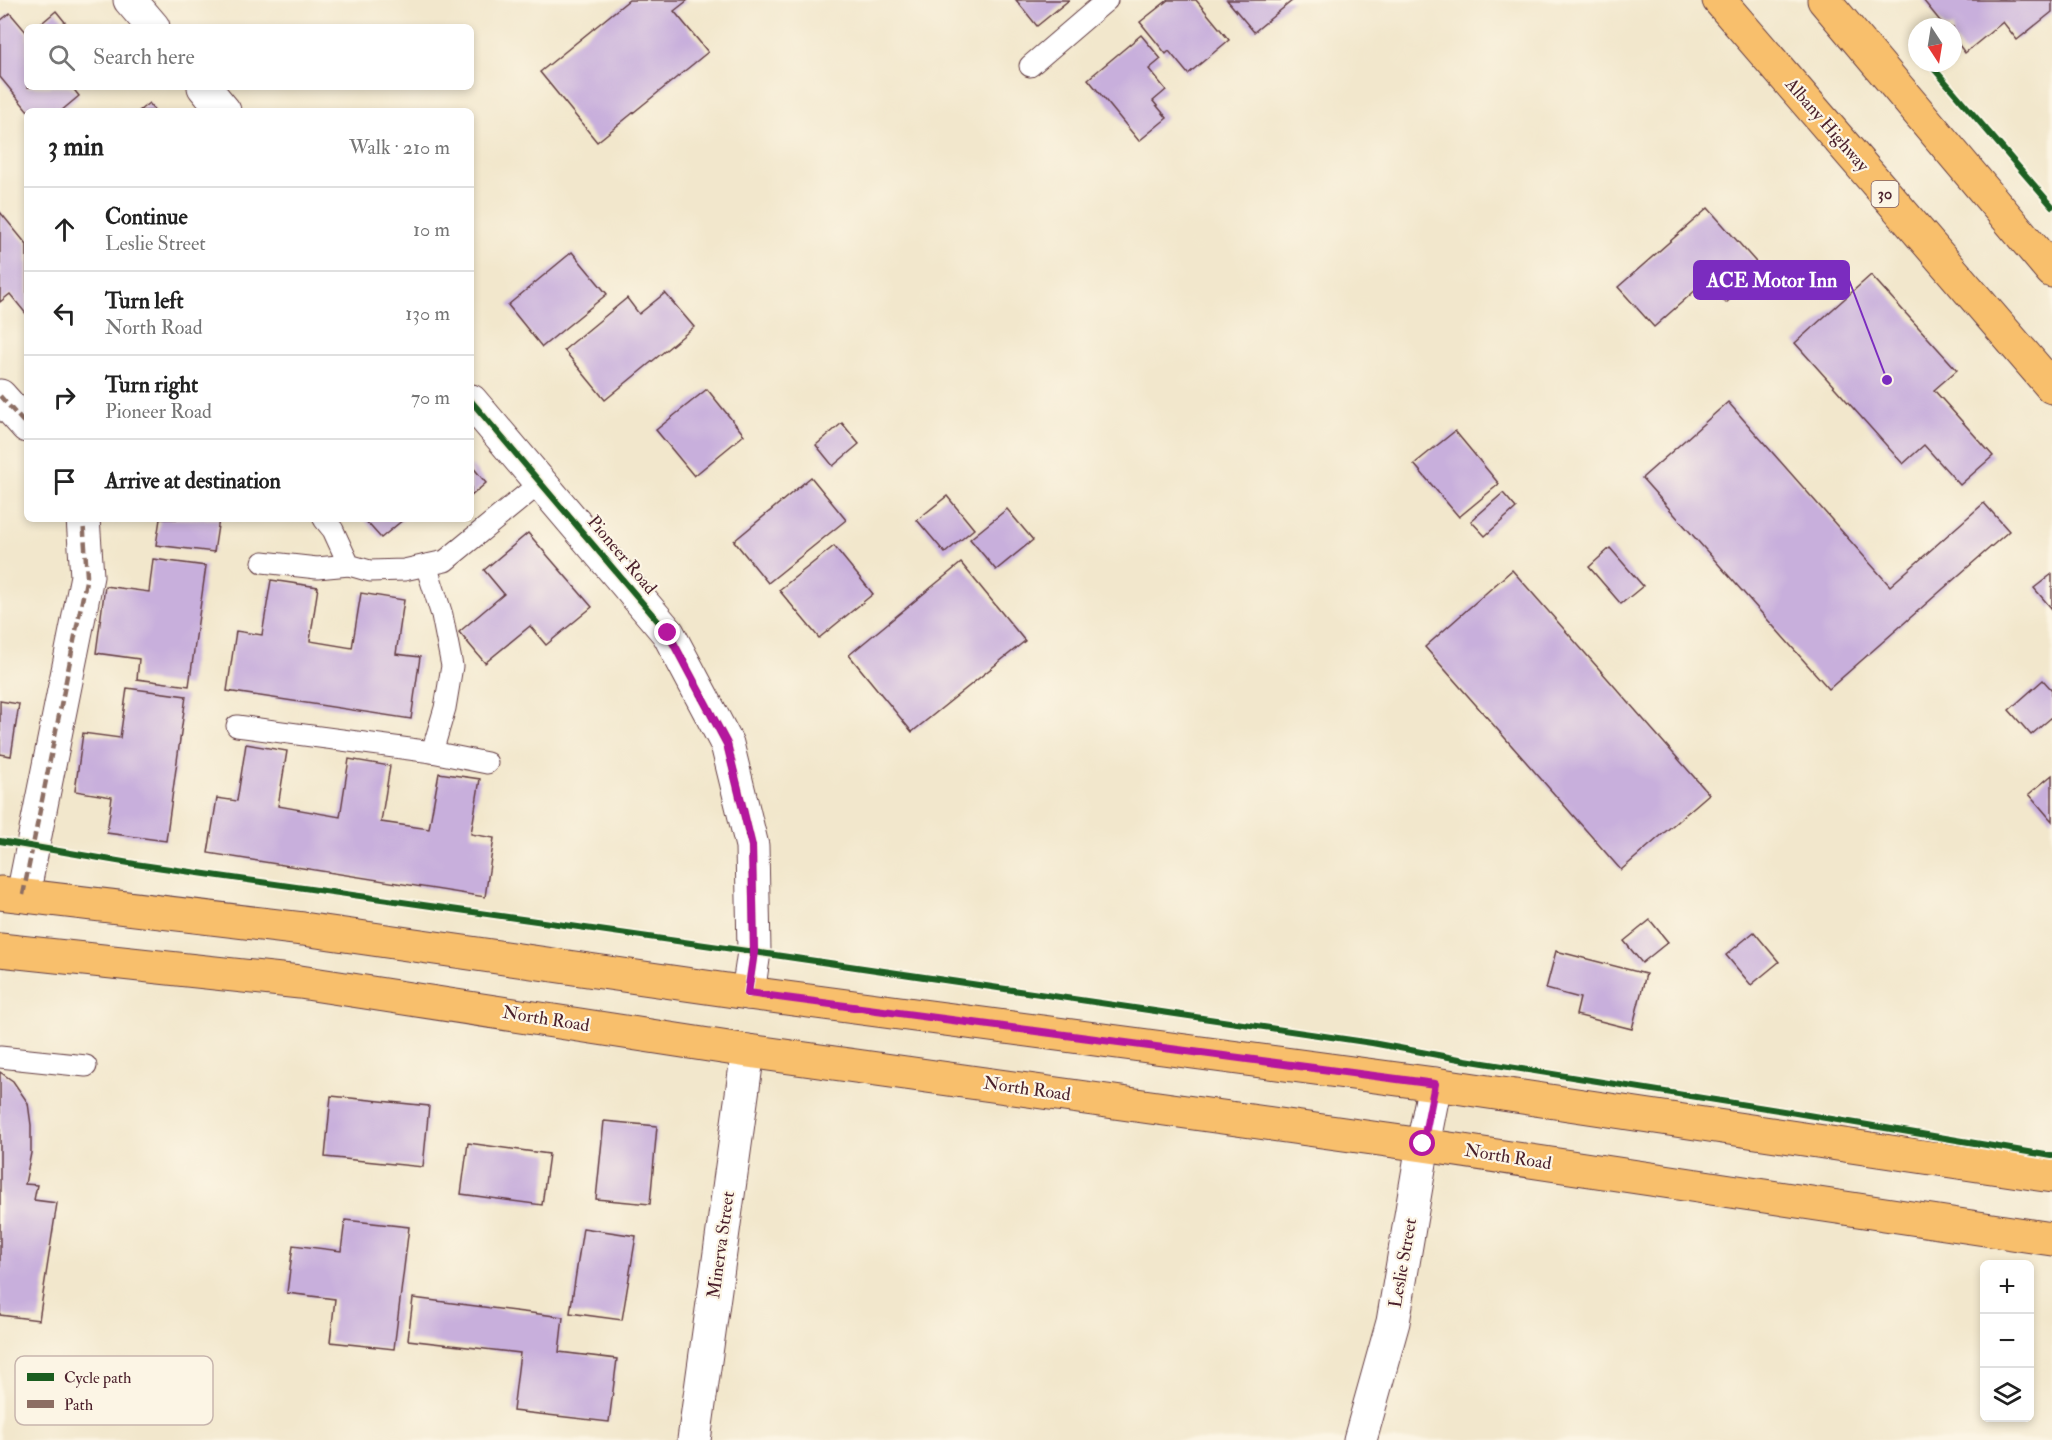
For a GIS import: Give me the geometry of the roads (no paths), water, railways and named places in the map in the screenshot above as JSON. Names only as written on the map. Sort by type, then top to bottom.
[{"type":"main road","name":"Albany Highway","points":[[1719,0],[2052,387]]},
{"type":"main road","points":[[1824,0],[2052,271]]},
{"type":"main road","points":[[11,894],[303,929],[748,993],[1435,1084],[2052,1176]]},
{"type":"main road","points":[[300,982],[303,929]]},
{"type":"main road","name":"North Road","points":[[0,950],[300,982],[748,1051],[1423,1144],[2052,1239]]},
{"type":"street","points":[[130,0],[150,24]]},
{"type":"street","points":[[206,90],[222,108]]},
{"type":"street","points":[[0,396],[24,423]]},
{"type":"street","name":"Pioneer Road","points":[[474,405],[668,633],[727,744],[752,846],[754,952],[748,993]]},
{"type":"street","points":[[11,894],[87,576],[82,522]]},
{"type":"street","name":"Minerva Street","points":[[694,1440],[748,1051]]},
{"type":"street","name":"Leslie Street","points":[[1360,1440],[1393,1322],[1435,1084]]},
{"type":"lane","points":[[1030,66],[1107,0]]},
{"type":"lane","points":[[263,562],[317,568],[349,565],[370,571],[404,570],[444,561],[540,483]]},
{"type":"lane","points":[[326,522],[333,530],[349,565]]},
{"type":"lane","points":[[426,565],[442,615],[452,666],[446,708],[432,752]]},
{"type":"lane","points":[[237,726],[432,752],[488,763]]},
{"type":"lane","points":[[0,1057],[86,1066]]},
{"type":"place","name":"ACE Motor Inn","points":[[1887,380]]}]
